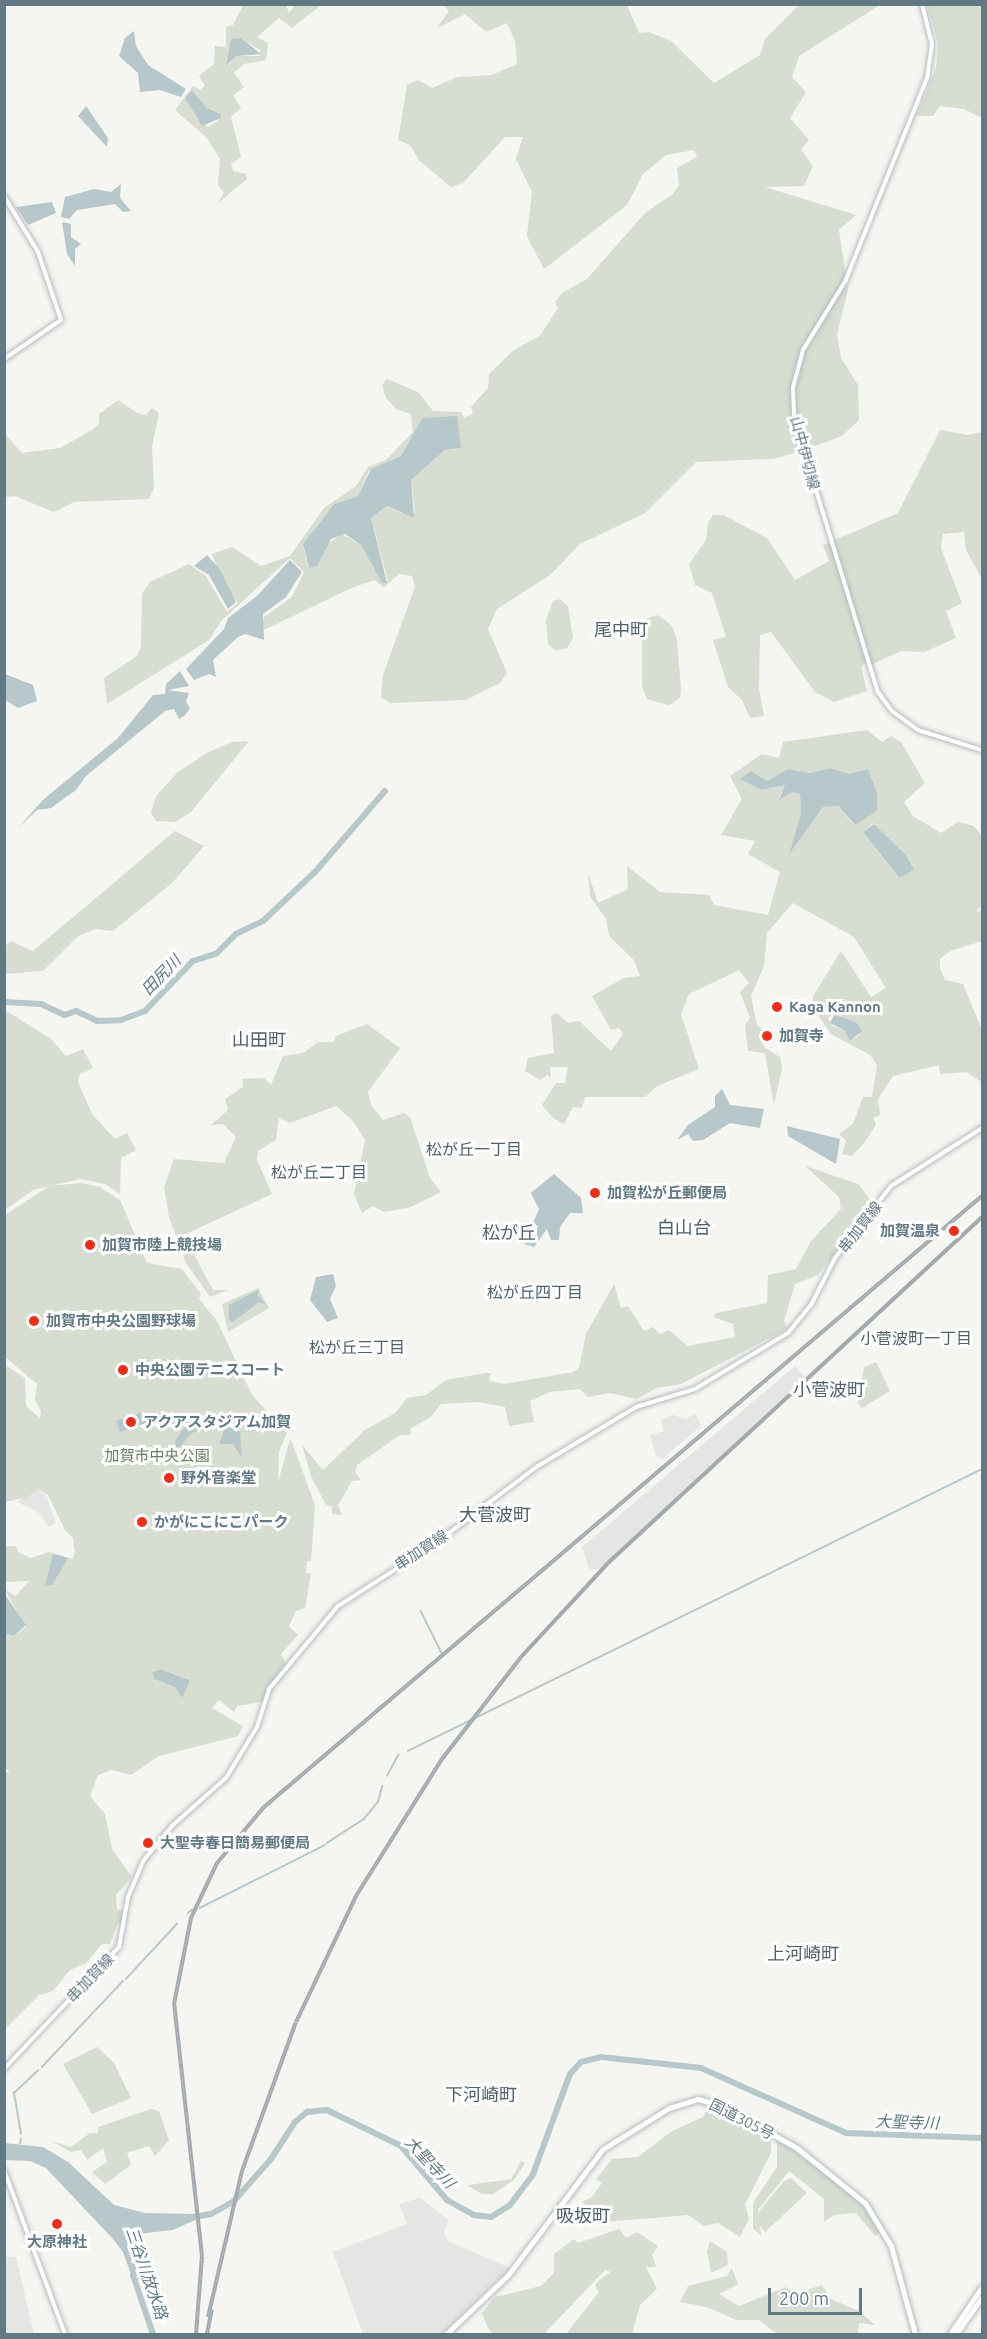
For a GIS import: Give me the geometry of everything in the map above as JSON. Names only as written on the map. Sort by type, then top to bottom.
[{"type":"highway","name":"国道305号","points":[[446,2334],[504,2279],[603,2149],[669,2108],[698,2099],[722,2106],[797,2148],[865,2203],[887,2235],[915,2334]]},
{"type":"highway","points":[[950,2334],[982,2287]]},
{"type":"highway","points":[[956,2334],[982,2297]]},
{"type":"main road","name":"山中伊切線","points":[[922,4],[932,49],[927,78],[846,280],[803,350],[794,387],[794,418],[878,692],[892,711],[918,730],[982,750]]},
{"type":"main road","points":[[4,196],[38,252],[61,320],[4,359]]},
{"type":"main road","name":"串加賀線","points":[[4,2069],[119,1947],[128,1897],[143,1861],[173,1825],[226,1778],[260,1721],[269,1689],[338,1606],[429,1548],[538,1466],[636,1407],[695,1389],[788,1333],[811,1305],[836,1258],[891,1186],[982,1128]]},
{"type":"main road","points":[[4,2170],[65,2334]]},
{"type":"shaded area","points":[[134,31],[136,46],[148,65],[186,89],[181,97],[160,90],[140,92],[138,73],[119,56],[125,38]]},
{"type":"shaded area","points":[[241,38],[261,54],[236,56],[226,66],[231,39]]},
{"type":"shaded area","points":[[192,90],[207,108],[221,114],[221,118],[202,126],[185,98]]},
{"type":"shaded area","points":[[86,106],[108,138],[107,147],[78,116]]},
{"type":"shaded area","points":[[121,184],[120,198],[131,211],[123,212],[115,204],[77,210],[69,219],[61,217],[65,197],[94,189],[111,192]]},
{"type":"shaded area","points":[[52,202],[56,213],[28,225],[16,207]]},
{"type":"shaded area","points":[[62,222],[71,224],[71,237],[81,244],[75,249],[75,266],[67,254]]},
{"type":"shaded area","points":[[457,416],[461,448],[445,450],[411,480],[414,518],[387,506],[371,518],[387,583],[382,583],[361,545],[345,534],[331,539],[317,566],[309,568],[303,544],[334,504],[358,496],[371,469],[401,456],[422,418]]},
{"type":"shaded area","points":[[207,555],[219,568],[236,602],[228,609],[209,575],[194,566]]},
{"type":"shaded area","points":[[290,560],[302,572],[286,597],[263,614],[264,640],[245,634],[238,637],[213,660],[216,677],[209,674],[194,680],[186,669],[224,629],[228,618],[257,596]]},
{"type":"shaded area","points":[[180,671],[189,686],[168,690],[189,693],[186,701],[190,709],[184,716],[179,719],[174,709],[165,711],[86,776],[76,790],[51,808],[37,810],[18,828],[44,799],[118,738],[153,695],[165,694],[166,684]]},
{"type":"shaded area","points":[[5,674],[33,685],[37,701],[18,708],[5,700]]},
{"type":"shaded area","points":[[830,768],[850,774],[868,769],[877,793],[877,811],[855,825],[838,806],[823,807],[789,855],[801,813],[800,794],[793,792],[779,800],[785,785],[761,790],[740,779],[751,771],[767,781],[788,769],[809,773]]},
{"type":"shaded area","points":[[874,824],[906,855],[914,870],[899,878],[863,832]]},
{"type":"shaded area","points":[[834,1015],[856,1022],[862,1031],[850,1041],[844,1030],[830,1023]]},
{"type":"shaded area","points":[[722,1089],[730,1105],[764,1109],[760,1128],[730,1123],[703,1140],[693,1141],[688,1134],[677,1140],[688,1125],[715,1107],[715,1096]]},
{"type":"shaded area","points":[[787,1126],[840,1139],[836,1164],[788,1136]]},
{"type":"shaded area","points":[[554,1174],[581,1198],[583,1213],[570,1213],[560,1227],[559,1240],[551,1240],[547,1229],[534,1247],[524,1244],[539,1209],[531,1193]]},
{"type":"shaded area","points":[[333,1274],[336,1286],[330,1299],[338,1318],[327,1322],[310,1300],[316,1277]]},
{"type":"shaded area","points":[[260,1289],[257,1295],[266,1304],[259,1302],[233,1322],[229,1320],[229,1305]]},
{"type":"shaded area","points":[[795,1366],[805,1377],[600,1569],[589,1569],[582,1547]]},
{"type":"shaded area","name":"アクアスタジアム加賀","points":[[143,1412],[146,1423],[120,1432],[116,1421]]},
{"type":"shaded area","points":[[695,1413],[701,1426],[662,1459],[656,1455],[650,1435],[664,1431],[661,1420],[673,1415],[686,1419]]},
{"type":"shaded area","points":[[191,1418],[199,1420],[199,1430],[190,1434],[177,1452],[175,1441]]},
{"type":"shaded area","points":[[226,1425],[240,1432],[242,1458],[233,1444],[219,1444]]},
{"type":"shaded area","points":[[38,1489],[47,1497],[56,1523],[49,1527],[38,1512],[17,1502]]},
{"type":"shaded area","points":[[53,1554],[68,1558],[52,1585],[45,1586]]},
{"type":"shaded area","points":[[6,1596],[26,1625],[14,1636],[5,1633]]},
{"type":"shaded area","points":[[160,1669],[190,1680],[182,1698],[175,1687],[154,1679],[152,1672]]},
{"type":"shaded area","points":[[4,2143],[43,2147],[68,2162],[114,2205],[145,2213],[195,2214],[195,2220],[173,2230],[137,2234],[129,2244],[142,2282],[134,2283],[123,2252],[113,2239],[46,2168],[30,2161],[5,2160]]},
{"type":"shaded area","points":[[420,2198],[449,2220],[444,2231],[447,2241],[510,2268],[443,2334],[363,2334],[333,2252],[407,2224],[399,2204]]},
{"type":"shaded area","points":[[4,2256],[16,2257],[34,2334],[5,2334]]},
{"type":"green space","points":[[243,5],[286,5],[289,13],[295,5],[321,5],[292,28],[279,18],[257,37],[268,43],[266,60],[244,64],[234,73],[244,87],[233,95],[241,108],[231,117],[241,157],[231,164],[233,171],[246,174],[247,179],[217,204],[224,193],[218,185],[220,159],[207,138],[175,110],[193,86],[200,90],[205,86],[199,76],[214,64],[215,46],[226,47],[226,27],[233,25]],"holes":[[[240,38],[260,50],[260,56],[236,56],[228,65],[231,39]],[[192,90],[207,108],[221,114],[219,120],[208,127],[197,119],[186,98]]]},
{"type":"green space","points":[[443,5],[627,5],[639,33],[649,32],[671,41],[714,83],[760,55],[765,39],[799,5],[880,5],[799,56],[792,77],[806,92],[790,118],[809,140],[801,149],[813,166],[804,186],[765,187],[856,215],[839,230],[848,290],[837,334],[841,358],[858,385],[859,420],[842,436],[773,459],[696,462],[645,513],[580,544],[550,575],[497,609],[488,629],[507,673],[500,683],[466,700],[390,703],[381,697],[383,675],[415,587],[412,576],[399,574],[384,587],[374,580],[349,589],[262,631],[264,617],[292,597],[304,572],[290,558],[222,620],[209,640],[107,704],[104,678],[137,656],[141,647],[142,594],[150,582],[189,564],[206,576],[227,612],[238,603],[227,591],[212,554],[232,547],[261,566],[290,556],[324,508],[356,486],[368,467],[386,460],[413,432],[411,414],[396,409],[386,398],[382,385],[387,379],[418,392],[433,411],[461,412],[464,418],[473,414],[471,407],[488,388],[489,374],[514,350],[540,336],[558,308],[555,302],[562,293],[587,279],[645,213],[673,194],[679,185],[677,168],[697,157],[694,150],[666,155],[643,174],[627,205],[544,269],[527,236],[532,192],[516,159],[523,137],[505,137],[463,183],[451,187],[419,160],[410,145],[398,140],[407,85],[418,80],[432,88],[458,77],[492,75],[517,64],[515,41],[507,23],[486,32],[465,14],[437,28],[449,11]],"holes":[[[422,418],[460,449],[445,450],[411,480],[415,513],[400,513],[387,506],[371,518],[388,581],[382,583],[361,545],[342,534],[326,545],[318,564],[308,567],[303,546],[315,528],[334,504],[358,496],[369,471],[401,456]]]},
{"type":"green space","points":[[927,5],[982,5],[982,118],[964,109],[940,106],[933,116],[917,116],[936,68],[938,44]]},
{"type":"green space","points":[[118,400],[137,413],[146,415],[152,408],[159,413],[152,447],[154,488],[149,499],[74,502],[54,512],[15,496],[5,497],[5,434],[22,453],[60,448],[92,430],[99,424],[99,414]]},
{"type":"green space","points":[[940,430],[967,435],[982,432],[982,579],[966,550],[964,532],[943,534],[941,548],[962,603],[946,611],[956,638],[924,652],[901,651],[873,664],[865,663],[861,666],[867,691],[834,702],[815,692],[771,632],[760,635],[759,688],[764,716],[750,718],[742,700],[728,687],[713,640],[726,637],[712,593],[695,585],[689,564],[706,540],[708,523],[713,515],[723,515],[767,538],[795,580],[829,561],[823,545],[898,513]]},
{"type":"green space","points":[[560,599],[568,606],[573,638],[567,648],[556,651],[548,644],[546,620],[553,601]]},
{"type":"green space","points":[[658,615],[672,626],[677,640],[681,690],[680,698],[669,705],[647,699],[642,686],[642,629],[648,618]]},
{"type":"green space","points":[[867,730],[882,742],[891,736],[901,742],[925,783],[904,802],[913,816],[941,833],[958,822],[974,826],[982,836],[982,905],[976,911],[982,912],[982,941],[950,951],[940,959],[940,968],[945,980],[963,984],[982,1030],[982,1082],[966,1072],[940,1074],[939,1065],[893,1076],[878,1099],[880,1115],[873,1118],[876,1125],[852,1156],[842,1154],[846,1141],[839,1134],[853,1124],[863,1097],[872,1097],[877,1065],[870,1055],[831,1034],[813,1008],[813,996],[841,951],[871,997],[886,988],[854,937],[793,903],[767,933],[764,966],[751,996],[757,1025],[765,1032],[761,1033],[764,1047],[780,1057],[782,1068],[774,1105],[765,1053],[748,1051],[745,1025],[750,1018],[740,992],[749,983],[739,970],[689,994],[681,1014],[699,1069],[657,1086],[645,1097],[585,1097],[582,1108],[573,1107],[564,1124],[553,1118],[542,1105],[556,1083],[565,1083],[568,1067],[550,1067],[551,1078],[547,1075],[540,1080],[525,1071],[528,1058],[554,1053],[551,1016],[557,1013],[568,1023],[579,1021],[611,1051],[623,1034],[619,1028],[611,1030],[592,996],[624,978],[640,976],[634,960],[609,936],[606,919],[590,896],[588,873],[598,903],[628,889],[627,866],[660,892],[709,895],[714,905],[768,915],[780,872],[748,854],[755,841],[721,835],[742,799],[730,776],[762,754],[779,758],[783,742]],"holes":[[[830,768],[850,774],[869,771],[877,811],[854,825],[837,806],[823,807],[790,854],[801,813],[800,794],[793,792],[779,798],[785,785],[761,790],[741,779],[753,773],[767,781],[788,769],[809,773]],[[873,823],[906,855],[914,870],[898,878],[863,832]],[[832,1015],[856,1022],[859,1035],[850,1041],[844,1030],[832,1026],[828,1018]]]},
{"type":"green space","points":[[249,741],[190,813],[175,822],[156,821],[151,813],[156,796],[178,772],[207,753],[232,742]]},
{"type":"green space","points":[[175,831],[204,846],[172,883],[113,931],[96,929],[78,936],[43,971],[5,974],[5,946],[11,941],[33,951]]},
{"type":"green space","points":[[5,1010],[51,1039],[66,1056],[83,1049],[93,1068],[80,1074],[78,1082],[92,1114],[115,1139],[127,1133],[136,1150],[121,1158],[120,1194],[105,1184],[80,1179],[33,1190],[5,1210]]},
{"type":"green space","points":[[367,1024],[400,1048],[368,1092],[371,1105],[383,1120],[404,1113],[410,1117],[430,1178],[441,1192],[411,1207],[384,1212],[373,1206],[362,1213],[354,1194],[365,1140],[353,1121],[336,1106],[290,1123],[279,1118],[276,1140],[258,1151],[257,1160],[272,1194],[188,1233],[193,1253],[213,1290],[228,1290],[210,1297],[186,1263],[169,1217],[164,1187],[174,1159],[224,1163],[236,1137],[223,1124],[211,1125],[228,1110],[225,1099],[243,1087],[242,1079],[264,1078],[271,1085],[283,1056],[303,1053],[318,1042],[334,1042],[336,1036]]},
{"type":"green space","points":[[805,1166],[858,1184],[874,1204],[818,1275],[795,1284],[784,1321],[787,1329],[681,1384],[657,1388],[637,1399],[610,1393],[588,1397],[580,1389],[550,1392],[530,1401],[534,1422],[509,1426],[505,1407],[478,1402],[441,1404],[431,1417],[411,1428],[410,1435],[400,1435],[357,1465],[355,1472],[361,1480],[352,1481],[338,1505],[342,1515],[332,1514],[332,1506],[326,1505],[311,1476],[302,1445],[323,1470],[365,1430],[395,1413],[407,1398],[426,1395],[446,1380],[491,1373],[489,1381],[504,1384],[573,1372],[579,1368],[586,1334],[614,1284],[621,1308],[628,1306],[644,1331],[653,1327],[660,1334],[669,1330],[687,1346],[735,1337],[733,1324],[714,1317],[716,1313],[767,1303],[768,1275],[796,1269],[811,1241],[841,1209],[839,1197]]},
{"type":"green space","name":"加賀市中央公園","points":[[82,1183],[100,1187],[120,1200],[147,1263],[182,1269],[201,1294],[199,1299],[217,1321],[252,1395],[287,1433],[279,1451],[278,1483],[290,1439],[315,1505],[311,1561],[307,1561],[306,1573],[311,1573],[305,1608],[296,1611],[289,1626],[298,1635],[281,1654],[286,1664],[262,1702],[237,1706],[234,1712],[219,1700],[212,1708],[243,1726],[238,1736],[159,1756],[131,1775],[112,1770],[98,1775],[90,1796],[105,1814],[112,1849],[132,1877],[116,1895],[117,1909],[123,1911],[122,1924],[118,1923],[110,1944],[102,1944],[86,1963],[70,1970],[53,1991],[39,1995],[5,2029],[4,1773],[10,1771],[4,1768],[5,1633],[14,1636],[26,1627],[5,1590],[16,1596],[29,1581],[5,1582],[5,1546],[16,1546],[18,1552],[31,1558],[49,1552],[73,1559],[75,1552],[73,1538],[65,1530],[48,1495],[38,1489],[28,1497],[5,1502],[5,1365],[25,1378],[26,1406],[40,1418],[41,1412],[35,1400],[37,1384],[5,1357],[5,1215],[49,1186]],"holes":[[[160,1669],[189,1679],[182,1697],[175,1687],[156,1680],[153,1671]]]},
{"type":"green space","points":[[258,1288],[269,1308],[228,1332],[222,1304]]},
{"type":"green space","points":[[876,1362],[890,1391],[862,1408],[858,1404],[864,1367]]},
{"type":"green space","points":[[97,2047],[114,2063],[131,2098],[92,2114],[63,2064]]},
{"type":"green space","points":[[721,2108],[771,2136],[771,2153],[745,2204],[749,2219],[740,2237],[718,2223],[704,2226],[688,2215],[592,2223],[594,2211],[582,2202],[592,2197],[602,2183],[596,2179],[612,2159],[638,2157],[672,2131],[703,2117],[707,2109],[715,2114]]},
{"type":"green space","points":[[151,2109],[159,2111],[169,2140],[155,2156],[149,2146],[127,2153],[131,2165],[105,2184],[92,2172],[107,2162],[103,2148],[87,2160],[81,2150],[71,2152],[51,2141],[71,2147],[90,2133],[98,2133],[98,2127]]},
{"type":"green space","points":[[777,2139],[857,2197],[882,2230],[875,2236],[856,2213],[834,2215],[824,2222],[824,2199],[789,2171],[758,2210],[761,2235],[753,2229],[753,2203],[777,2167]]},
{"type":"green space","points":[[521,2161],[525,2163],[515,2179],[493,2194],[482,2194],[467,2185],[511,2179]]},
{"type":"green space","points":[[791,2178],[807,2193],[765,2232],[759,2224],[759,2211],[784,2181]]},
{"type":"green space","points":[[619,2229],[626,2238],[637,2232],[658,2246],[652,2255],[656,2267],[646,2267],[657,2289],[640,2305],[632,2334],[566,2334],[599,2292],[595,2286],[599,2280],[611,2272],[605,2270],[544,2334],[493,2334],[488,2328],[482,2313],[495,2297],[541,2286],[554,2273],[554,2254],[574,2239],[578,2243]]},
{"type":"green space","points":[[710,2241],[727,2252],[728,2265],[711,2273],[707,2251]]},
{"type":"green space","points":[[732,2268],[738,2284],[719,2294],[739,2306],[786,2287],[802,2299],[810,2289],[822,2285],[831,2299],[859,2311],[875,2325],[859,2323],[858,2334],[777,2334],[759,2320],[736,2320],[707,2307],[680,2302],[688,2286],[727,2276]]},
{"type":"waterway","name":"田尻川","points":[[4,1002],[41,1004],[65,1015],[76,1011],[97,1021],[121,1020],[145,1011],[193,961],[217,953],[236,934],[263,921],[315,872],[385,791]]},
{"type":"waterway","points":[[408,1751],[982,1469]]},
{"type":"waterway","points":[[421,1611],[442,1653]]},
{"type":"waterway","points":[[387,1776],[398,1755]]},
{"type":"waterway","points":[[327,1843],[364,1819],[378,1802],[382,1787]]},
{"type":"waterway","points":[[200,1908],[325,1845]]},
{"type":"waterway","points":[[188,1913],[192,1910]]},
{"type":"waterway","points":[[126,1979],[177,1924]]},
{"type":"waterway","points":[[42,2067],[123,1981]]},
{"type":"waterway","name":"大聖寺川","points":[[188,2218],[211,2214],[233,2202],[271,2159],[295,2122],[307,2112],[327,2110],[401,2146],[447,2200],[474,2215],[491,2217],[510,2205],[533,2174],[570,2074],[581,2062],[601,2057],[701,2068],[846,2133],[982,2138]]},
{"type":"waterway","points":[[21,2134],[14,2093],[38,2071]]},
{"type":"waterway","points":[[20,2144],[21,2139]]},
{"type":"waterway","name":"三谷川放水路","points":[[133,2275],[153,2334]]},
{"type":"railway","points":[[196,2334],[202,2256],[174,2004],[191,1918],[217,1863],[264,1807],[982,1196]]},
{"type":"railway","points":[[208,2317],[242,2171],[296,2022],[356,1896],[442,1759],[521,1657],[608,1563],[982,1217]]},
{"type":"railway","points":[[207,2334],[212,2309]]},
{"type":"place","name":"Kaga Kannon","points":[[777,1007]]},
{"type":"place","name":"加賀寺","points":[[767,1036]]},
{"type":"place","name":"加賀松が丘郵便局","points":[[595,1193]]},
{"type":"place","name":"加賀温泉","points":[[954,1231]]},
{"type":"place","name":"加賀市陸上競技場","points":[[90,1245]]},
{"type":"place","name":"加賀市中央公園野球場","points":[[34,1321]]},
{"type":"place","name":"中央公園テニスコート","points":[[123,1370]]},
{"type":"place","name":"アクアスタジアム加賀","points":[[131,1422]]},
{"type":"place","name":"野外音楽堂","points":[[169,1478]]},
{"type":"place","name":"かがにこにこパーク","points":[[142,1522]]},
{"type":"place","name":"大聖寺春日簡易郵便局","points":[[148,1843]]},
{"type":"place","name":"大原神社","points":[[57,2224]]},
{"type":"district","name":"尾中町","points":[[621,629]]},
{"type":"district","name":"山田町","points":[[259,1039]]},
{"type":"district","name":"松が丘一丁目","points":[[474,1149]]},
{"type":"district","name":"松が丘二丁目","points":[[319,1172]]},
{"type":"district","name":"白山台","points":[[684,1227]]},
{"type":"district","name":"松が丘","points":[[509,1232]]},
{"type":"district","name":"松が丘四丁目","points":[[535,1292]]},
{"type":"district","name":"小菅波町一丁目","points":[[916,1338]]},
{"type":"district","name":"松が丘三丁目","points":[[357,1347]]},
{"type":"district","name":"小菅波町","points":[[829,1389]]},
{"type":"district","name":"大菅波町","points":[[495,1514]]},
{"type":"district","name":"上河崎町","points":[[803,1953]]},
{"type":"district","name":"下河崎町","points":[[481,2094]]},
{"type":"district","name":"吸坂町","points":[[583,2215]]}]
